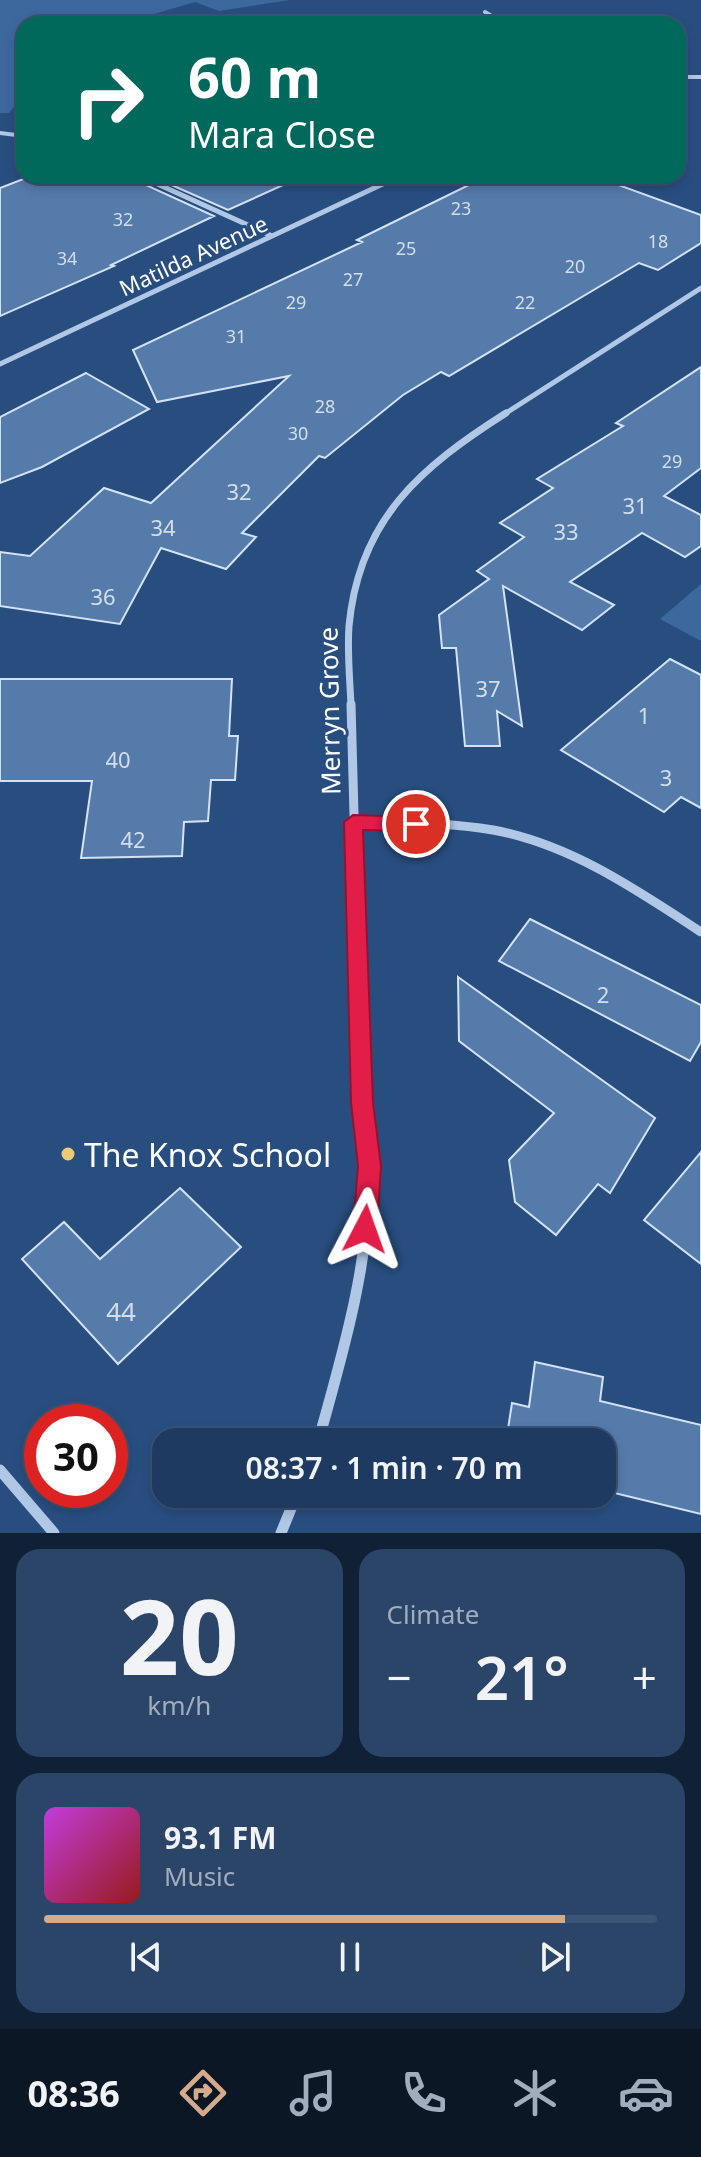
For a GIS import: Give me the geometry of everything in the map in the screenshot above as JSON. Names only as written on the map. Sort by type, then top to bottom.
[{"type":"street","points":[[485,12],[492,16]]},
{"type":"street","points":[[157,184],[272,236]]},
{"type":"street","name":"Matilda Avenue","points":[[0,364],[383,184]]},
{"type":"street","name":"Merryn Grove","points":[[322,1428],[351,1322],[365,1229],[370,1166],[362,1102],[350,606],[371,536],[386,512],[422,470],[701,288]]},
{"type":"street","points":[[353,822],[463,826],[530,840],[619,879],[701,932]]},
{"type":"street","points":[[0,1470],[54,1533]]},
{"type":"street","points":[[281,1533],[291,1508]]},
{"type":"shaded area","points":[[0,0],[290,0],[219,11],[195,2],[147,16],[16,16],[16,105],[9,113],[0,113]]},
{"type":"shaded area","points":[[701,584],[701,641],[660,619]]},
{"type":"building","points":[[16,182],[144,184],[214,216],[111,265],[114,266],[0,316],[0,188]]},
{"type":"building","points":[[169,184],[285,184],[228,210]]},
{"type":"building","points":[[471,184],[616,184],[701,215],[701,243],[658,270],[639,263],[449,376],[441,372],[403,395],[325,458],[319,456],[242,533],[256,537],[226,569],[161,548],[120,624],[0,606],[0,552],[30,556],[104,488],[151,503],[289,376],[157,402],[133,350],[362,242],[357,240]]},
{"type":"building","points":[[701,367],[701,468],[664,496],[701,515],[701,546],[685,557],[642,533],[570,582],[614,605],[582,630],[503,586],[522,726],[497,711],[500,746],[465,746],[456,648],[442,648],[439,615],[489,579],[477,571],[524,537],[500,523],[553,488],[537,479],[623,426],[616,423]]},
{"type":"building","points":[[86,373],[149,409],[42,467],[0,483],[0,417]]},
{"type":"building","points":[[670,659],[701,675],[701,808],[681,797],[664,812],[561,750]]},
{"type":"building","points":[[0,679],[232,679],[229,736],[238,736],[235,780],[211,780],[208,821],[184,822],[182,856],[81,858],[92,781],[0,781]]},
{"type":"building","points":[[530,919],[701,1005],[701,1042],[690,1061],[499,961]]},
{"type":"building","points":[[458,977],[655,1118],[610,1193],[598,1184],[556,1235],[515,1202],[509,1160],[554,1113],[459,1041]]},
{"type":"building","points":[[701,1152],[701,1264],[644,1220]]},
{"type":"building","points":[[180,1188],[241,1247],[118,1364],[22,1259],[64,1222],[100,1259]]},
{"type":"building","points":[[535,1362],[603,1377],[600,1401],[701,1425],[701,1514],[616,1493],[616,1428],[508,1428],[512,1403],[529,1407]]},
{"type":"place","name":"The Knox School","points":[[68,1154]]},
{"type":"route","points":[[365,1229],[370,1166],[362,1102],[353,822],[416,824]]}]
